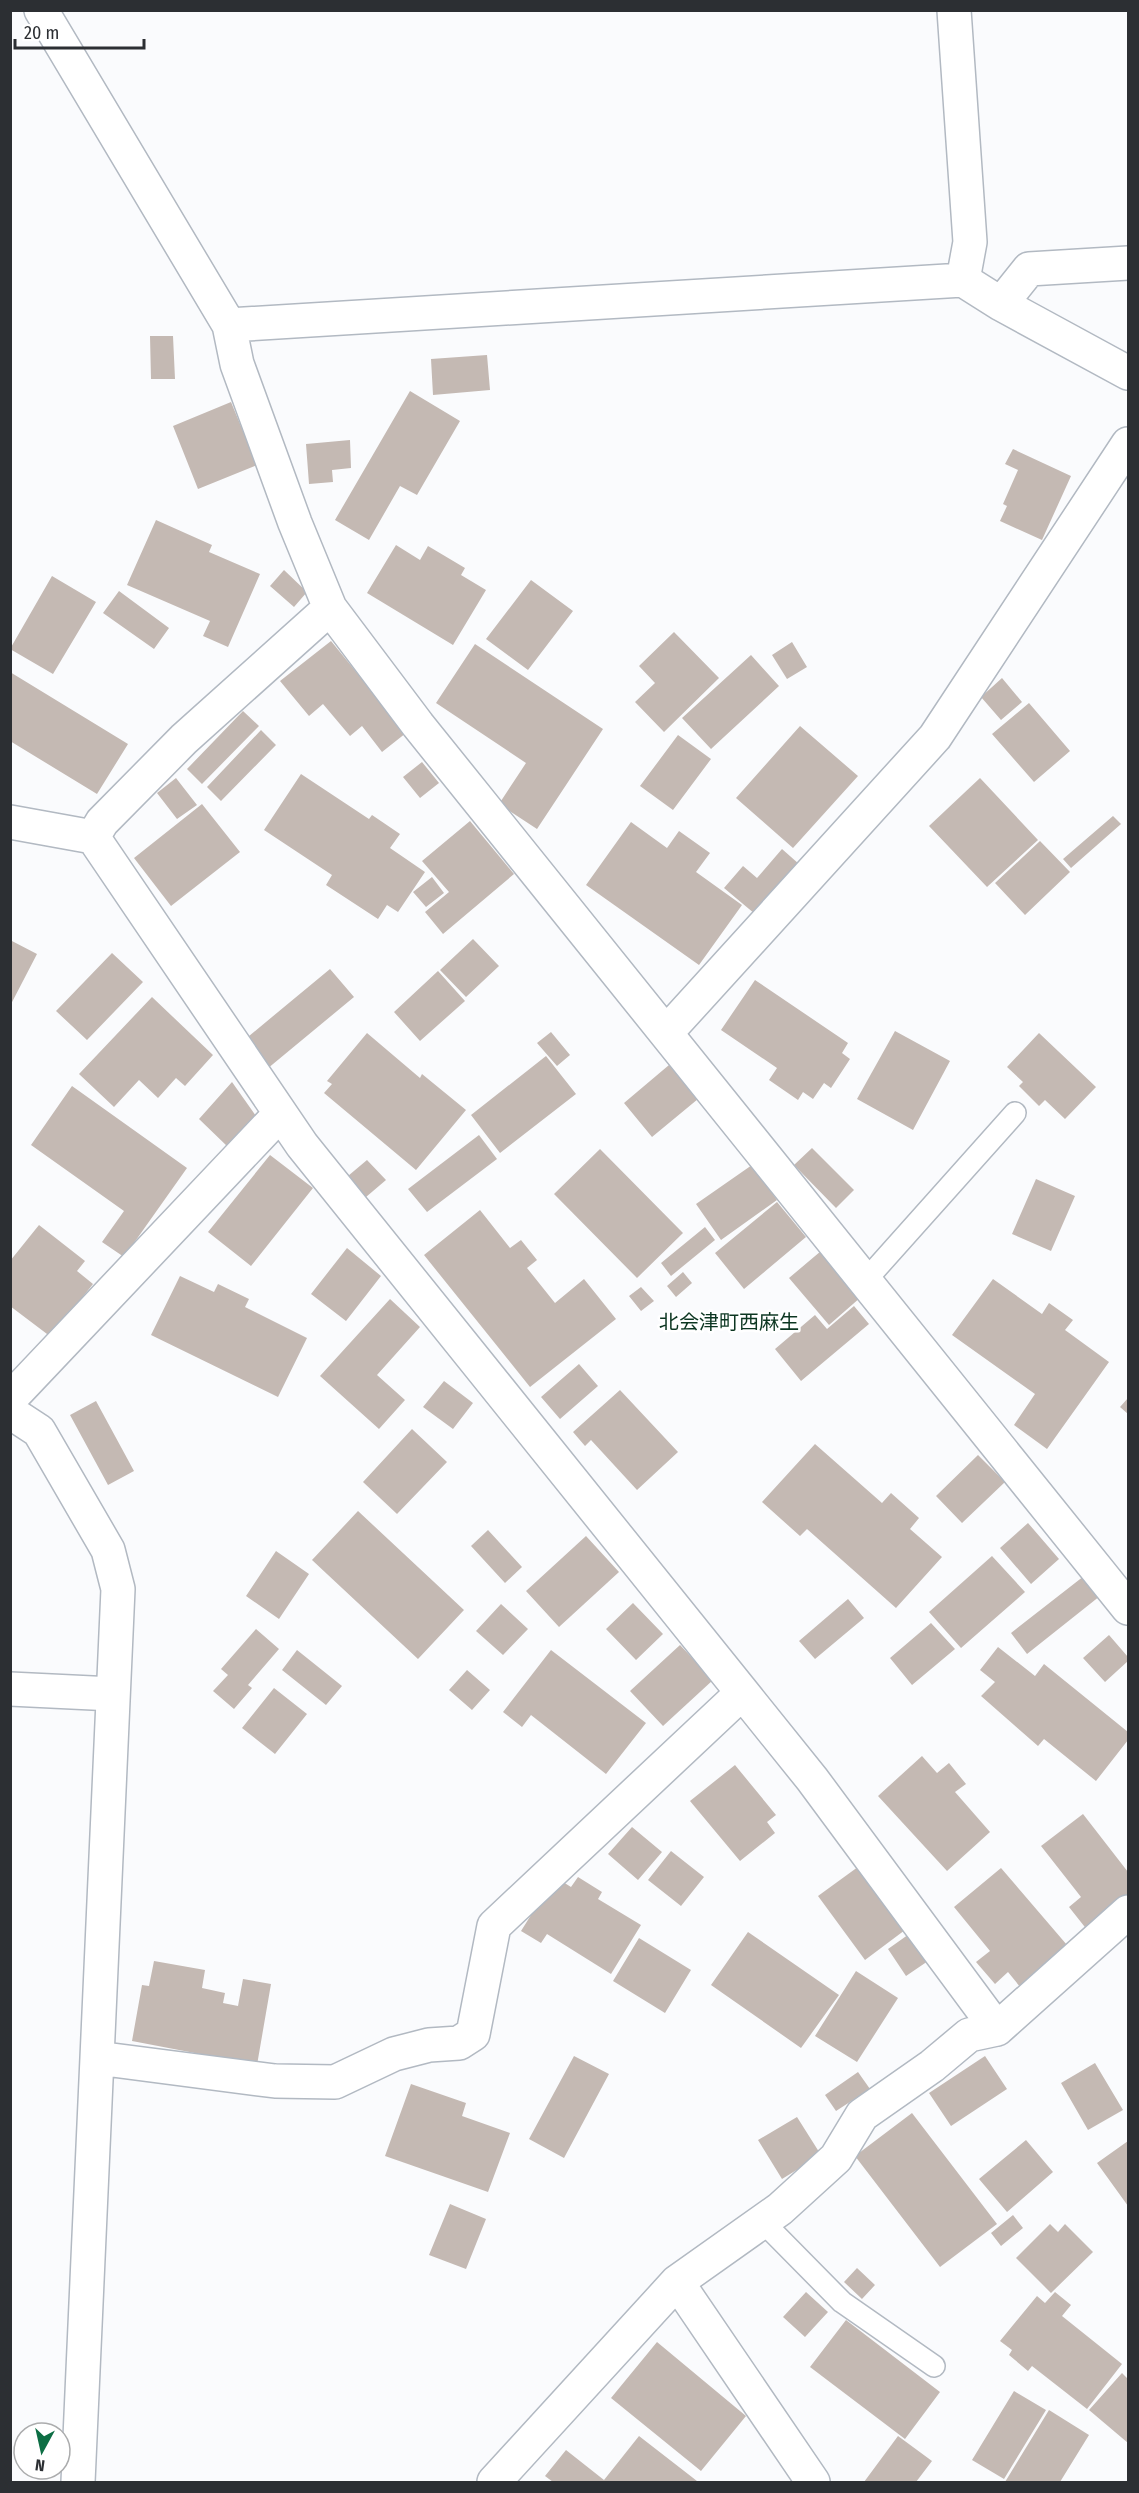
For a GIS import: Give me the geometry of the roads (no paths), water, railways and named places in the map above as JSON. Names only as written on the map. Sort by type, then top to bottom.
[{"type":"street","points":[[41,10],[229,325],[241,374],[295,523],[330,608],[418,725],[1128,1608]]},
{"type":"street","points":[[954,10],[970,242],[963,280]]},
{"type":"street","points":[[1001,304],[1029,270],[1128,263]]},
{"type":"street","points":[[229,325],[963,280],[1001,304],[1128,373]]},
{"type":"street","points":[[666,1033],[935,737],[1128,444]]},
{"type":"street","points":[[93,837],[102,822],[184,739],[330,608]]},
{"type":"street","points":[[10,822],[93,837],[302,1145],[812,1779],[997,2029]]},
{"type":"street","points":[[10,1399],[280,1114]]},
{"type":"street","points":[[10,1412],[39,1431],[108,1550],[118,1589],[78,2482]]},
{"type":"street","points":[[10,1689],[113,1694]]},
{"type":"street","points":[[97,2058],[274,2081],[335,2082],[394,2054],[429,2045],[459,2043],[473,2034],[494,1926],[742,1693]]},
{"type":"street","points":[[494,2482],[676,2282],[780,2210],[836,2158],[862,2115],[932,2066],[969,2035],[997,2029],[1128,1912]]},
{"type":"street","points":[[676,2282],[813,2482]]},
{"type":"lane","points":[[865,1281],[1015,1113]]},
{"type":"lane","points":[[763,2222],[842,2302],[934,2366]]},
{"type":"district","name":"北会津町西麻生","points":[[729,1322]]}]
